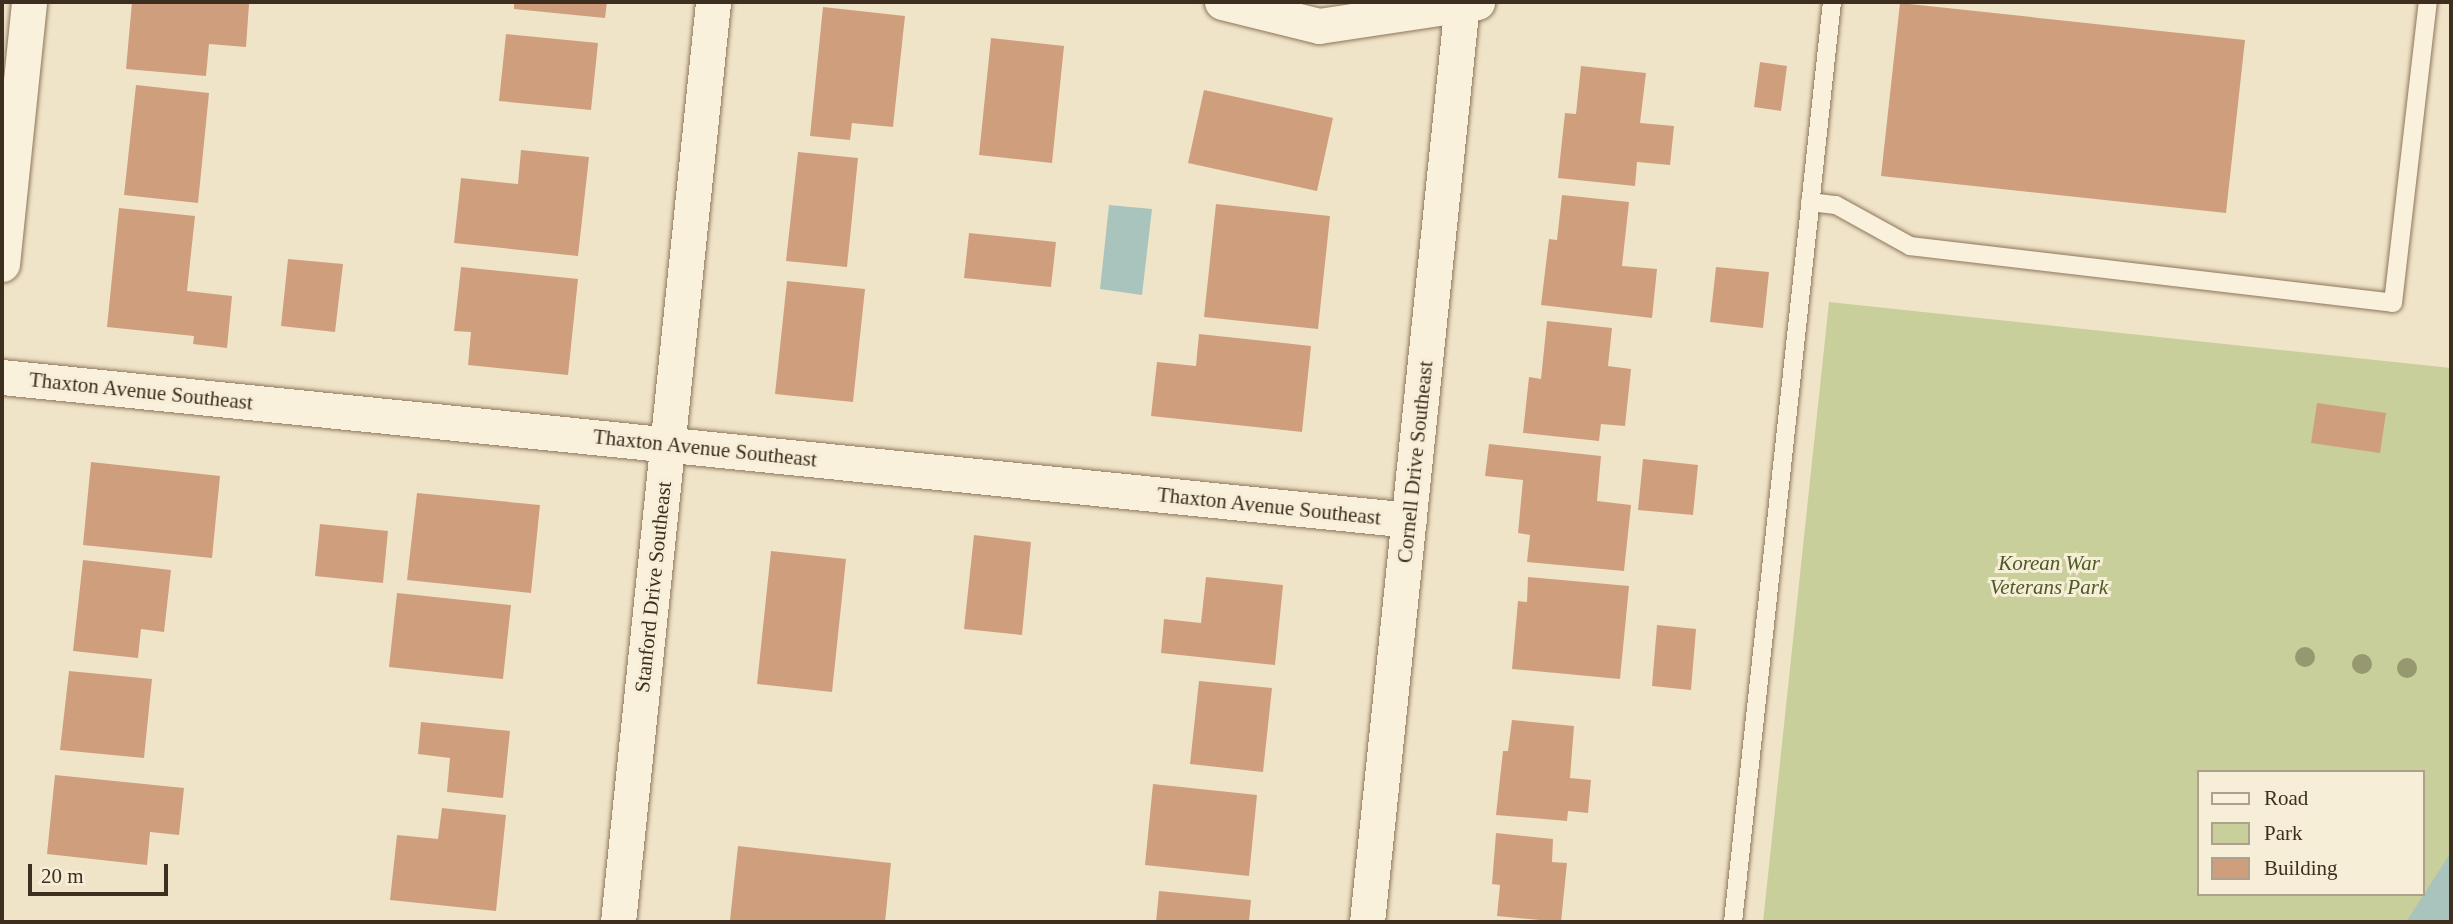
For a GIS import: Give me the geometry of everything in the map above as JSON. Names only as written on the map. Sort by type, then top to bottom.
[{"type":"street","points":[[2,264],[29,2]]},
{"type":"street","name":"Stanford Drive Southeast","points":[[618,922],[713,2]]},
{"type":"street","points":[[1222,2],[1319,26],[1466,3]]},
{"type":"street","name":"Cornell Drive Southeast","points":[[1367,922],[1466,3]]},
{"type":"street","name":"Thaxton Avenue Southeast","points":[[2,377],[1409,520]]},
{"type":"lane","points":[[1733,922],[1832,2]]},
{"type":"lane","points":[[1810,202],[1836,205],[1910,246],[2392,303],[2428,2]]},
{"type":"green space","name":"Korean War Veterans Park","points":[[1829,302],[2451,368],[2451,922],[1763,922]]},
{"type":"water","points":[[1109,205],[1152,209],[1142,295],[1100,289]]},
{"type":"water","points":[[2451,852],[2451,922],[2406,922]]},
{"type":"building","points":[[132,2],[249,4],[246,47],[209,44],[206,76],[126,69]]},
{"type":"building","points":[[514,2],[607,2],[605,18],[514,9]]},
{"type":"building","points":[[1900,3],[2245,40],[2226,213],[1881,176]]},
{"type":"building","points":[[823,7],[905,16],[893,127],[852,123],[850,140],[810,136]]},
{"type":"building","points":[[506,34],[598,43],[591,110],[499,101]]},
{"type":"building","points":[[991,38],[1064,46],[1052,163],[979,155]]},
{"type":"building","points":[[1760,62],[1787,66],[1781,111],[1754,107]]},
{"type":"building","points":[[1581,66],[1646,73],[1640,123],[1674,126],[1670,165],[1637,162],[1635,186],[1558,178],[1565,113],[1576,114]]},
{"type":"building","points":[[136,85],[209,93],[198,203],[124,195]]},
{"type":"building","points":[[1204,90],[1333,118],[1317,191],[1188,163]]},
{"type":"building","points":[[521,150],[589,157],[578,256],[454,243],[461,178],[518,184]]},
{"type":"building","points":[[798,152],[858,158],[847,267],[786,261]]},
{"type":"building","points":[[1562,195],[1629,202],[1622,266],[1657,269],[1652,318],[1541,305],[1549,239],[1557,240]]},
{"type":"building","points":[[1216,204],[1330,216],[1318,329],[1204,317]]},
{"type":"building","points":[[119,208],[195,216],[187,291],[232,296],[227,348],[193,344],[194,336],[107,327]]},
{"type":"building","points":[[969,233],[1056,242],[1051,287],[964,278]]},
{"type":"building","points":[[288,259],[343,264],[335,332],[281,326]]},
{"type":"building","points":[[461,267],[578,279],[568,375],[468,365],[471,332],[454,331]]},
{"type":"building","points":[[1716,267],[1769,272],[1763,328],[1710,322]]},
{"type":"building","points":[[787,281],[865,289],[853,402],[775,394]]},
{"type":"building","points":[[1547,321],[1612,328],[1608,366],[1631,369],[1625,426],[1601,424],[1599,441],[1523,433],[1529,377],[1541,379]]},
{"type":"building","points":[[1199,334],[1311,346],[1302,432],[1151,416],[1157,362],[1196,366]]},
{"type":"building","points":[[2317,403],[2386,413],[2380,453],[2311,443]]},
{"type":"building","points":[[1489,444],[1601,456],[1597,501],[1631,505],[1624,571],[1527,562],[1530,535],[1518,533],[1523,480],[1485,476]]},
{"type":"building","points":[[1643,459],[1698,465],[1693,515],[1638,510]]},
{"type":"building","points":[[91,462],[220,476],[212,558],[83,545]]},
{"type":"building","points":[[417,493],[540,505],[531,593],[407,580]]},
{"type":"building","points":[[320,524],[388,531],[383,583],[315,576]]},
{"type":"building","points":[[974,535],[1031,542],[1022,635],[964,629]]},
{"type":"building","points":[[771,551],[846,559],[832,692],[757,684]]},
{"type":"building","points":[[83,560],[171,570],[164,632],[141,629],[138,658],[73,651]]},
{"type":"building","points":[[1206,577],[1283,585],[1275,665],[1161,653],[1164,619],[1201,623]]},
{"type":"building","points":[[1528,577],[1629,586],[1620,679],[1512,669],[1518,601],[1527,602]]},
{"type":"building","points":[[397,593],[511,605],[503,679],[389,667]]},
{"type":"building","points":[[1657,625],[1696,629],[1691,690],[1652,686]]},
{"type":"building","points":[[69,671],[152,679],[144,758],[60,750]]},
{"type":"building","points":[[1199,681],[1272,688],[1263,772],[1190,764]]},
{"type":"building","points":[[1512,720],[1574,726],[1570,778],[1591,780],[1588,813],[1568,811],[1567,821],[1496,815],[1503,751],[1508,751]]},
{"type":"building","points":[[421,722],[510,731],[503,798],[447,792],[450,758],[418,754]]},
{"type":"building","points":[[55,775],[184,788],[179,835],[150,832],[147,865],[47,854]]},
{"type":"building","points":[[1153,784],[1257,795],[1249,876],[1145,865]]},
{"type":"building","points":[[442,808],[506,815],[496,911],[390,900],[397,835],[438,839]]},
{"type":"building","points":[[1496,833],[1553,839],[1552,862],[1567,863],[1561,922],[1497,916],[1500,885],[1492,884]]},
{"type":"building","points":[[738,846],[891,863],[885,922],[730,920]]},
{"type":"building","points":[[1159,891],[1251,900],[1249,922],[1156,922]]}]
